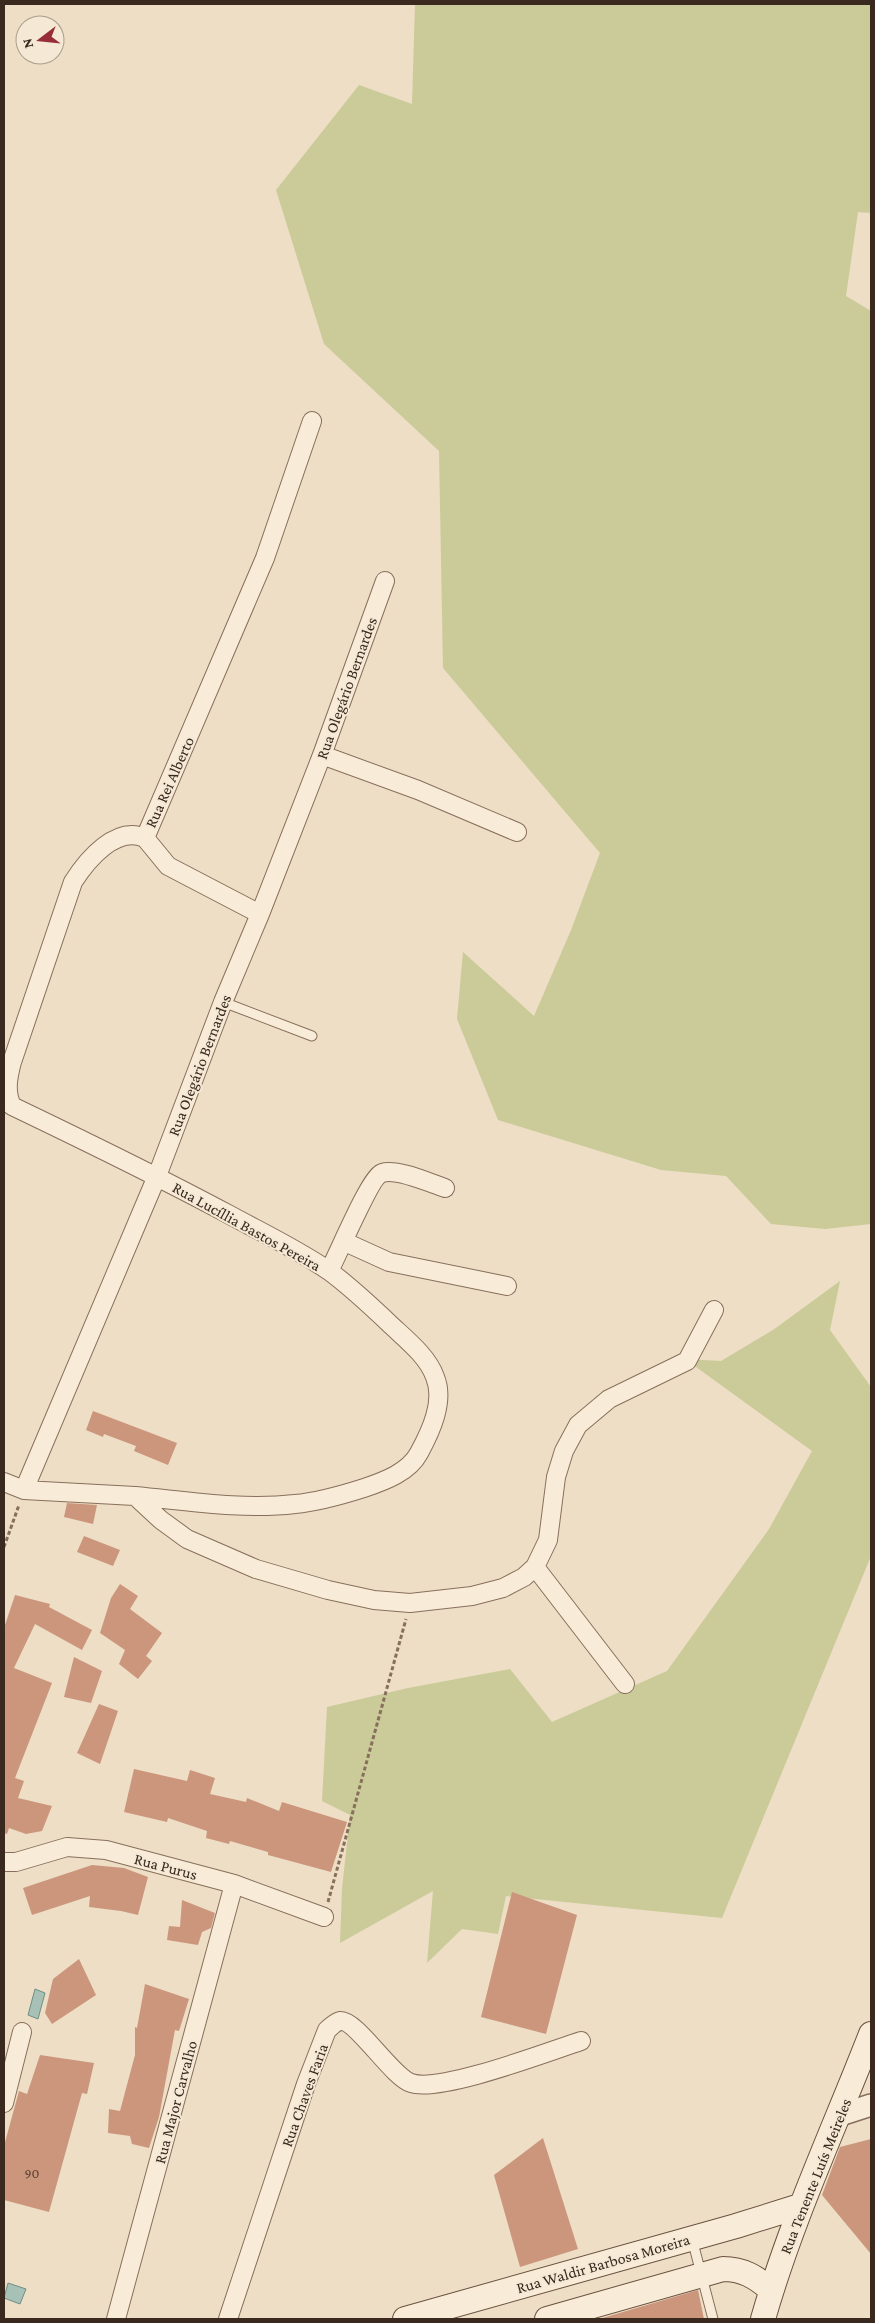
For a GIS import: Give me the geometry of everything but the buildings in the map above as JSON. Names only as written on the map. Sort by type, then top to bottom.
[{"type":"main road","name":"Rua Tenente Luís Meireles","points":[[762,2319],[800,2206],[840,2115],[871,2034]]},
{"type":"main road","name":"Rua Waldir Barbosa Moreira","points":[[405,2319],[800,2206]]},
{"type":"main road","points":[[546,2319],[702,2273],[723,2269],[737,2269],[751,2274],[771,2290]]},
{"type":"street","name":"Rua Rei Alberto","points":[[12,1106],[8,1094],[9,1075],[73,882],[86,865],[120,836],[130,834],[145,838],[265,558],[312,421]]},
{"type":"street","name":"Rua Olegário Bernardes","points":[[24,1490],[157,1176],[223,1002],[322,756],[385,581]]},
{"type":"street","points":[[322,756],[418,790],[517,832]]},
{"type":"street","points":[[145,838],[168,866],[260,914]]},
{"type":"street","name":"Rua Lucíllia Bastos Pereira","points":[[4,1482],[24,1490],[135,1496],[254,1507],[296,1504],[337,1496],[379,1483],[406,1469],[416,1459],[428,1437],[439,1390],[427,1360],[399,1332],[329,1271],[292,1248],[157,1176],[12,1106]]},
{"type":"street","points":[[329,1271],[345,1242],[366,1192],[377,1175],[383,1172],[400,1173],[446,1188]]},
{"type":"street","points":[[345,1242],[389,1262],[507,1286]]},
{"type":"street","points":[[135,1496],[161,1520],[187,1539],[256,1569],[337,1592],[374,1600],[410,1604],[472,1596],[503,1588],[524,1578],[535,1567],[548,1540],[556,1477],[564,1451],[574,1431],[609,1399],[687,1361],[714,1310]]},
{"type":"street","points":[[535,1567],[625,1684]]},
{"type":"street","name":"Rua Purus","points":[[4,1862],[16,1862],[67,1848],[106,1850],[234,1884],[324,1917]]},
{"type":"street","name":"Rua Major Carvalho","points":[[116,2319],[234,1884]]},
{"type":"street","name":"Rua Chaves Faria","points":[[228,2319],[306,2084],[327,2030],[332,2025],[339,2021],[344,2022],[360,2034],[408,2082],[422,2086],[455,2081],[581,2041]]},
{"type":"street","points":[[4,2103],[22,2032]]},
{"type":"street","points":[[840,2115],[870,2108]]},
{"type":"lane","points":[[223,1002],[312,1036]]},
{"type":"lane","points":[[692,2238],[713,2319]]},
{"type":"path","points":[[4,1547],[24,1490]]},
{"type":"path","points":[[324,1917],[410,1604]]},
{"type":"green space","points":[[415,4],[871,4],[871,213],[858,212],[846,296],[871,311],[871,1224],[825,1229],[771,1224],[726,1176],[661,1170],[498,1120],[457,1019],[463,952],[534,1016],[571,930],[600,853],[443,668],[439,451],[324,344],[276,190],[359,85],[412,104]]},
{"type":"green space","points":[[840,1281],[830,1330],[871,1387],[871,1556],[722,1918],[506,1896],[498,1934],[462,1929],[427,1963],[433,1891],[340,1943],[342,1889],[350,1815],[322,1801],[327,1707],[408,1688],[510,1669],[552,1722],[667,1671],[769,1529],[812,1451],[685,1359],[721,1361],[773,1330]]},
{"type":"shaded area","points":[[35,1989],[45,1993],[38,2019],[28,2015]]},
{"type":"shaded area","points":[[8,2283],[26,2289],[20,2304],[4,2298]]}]
